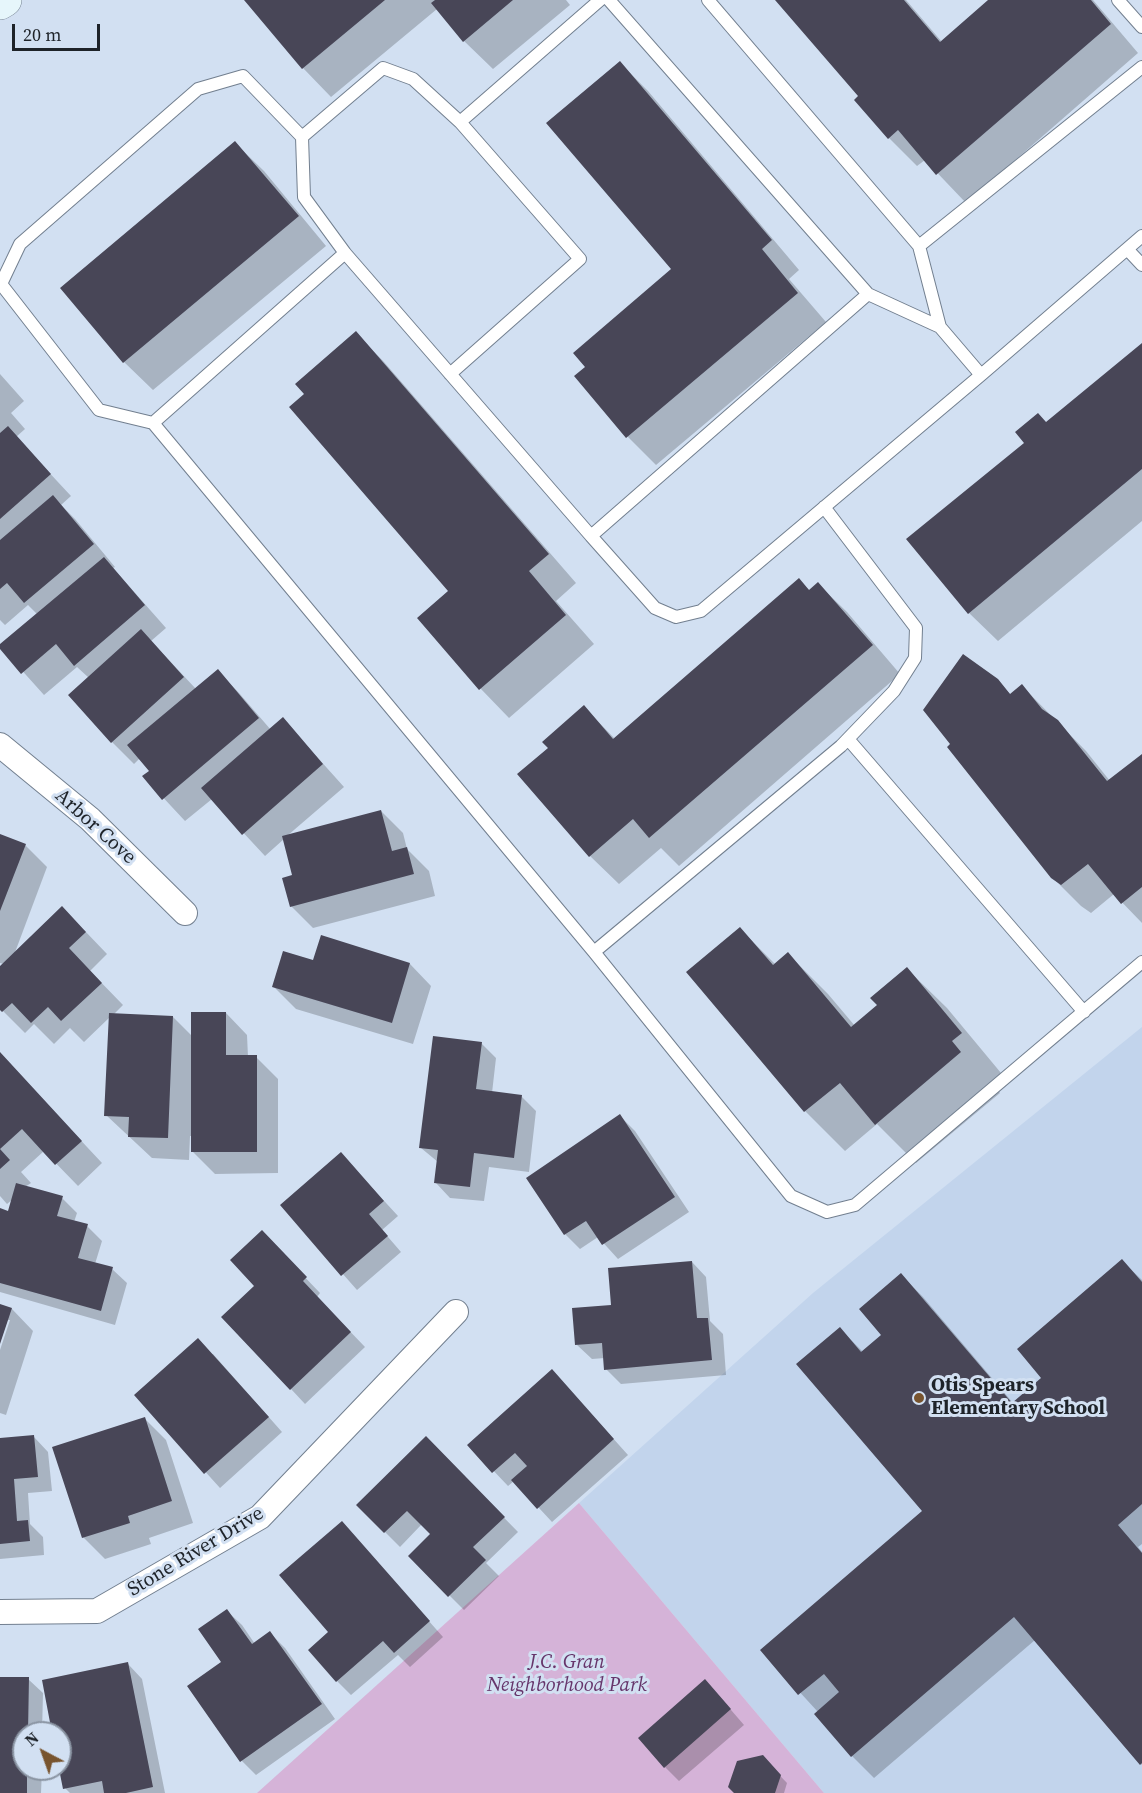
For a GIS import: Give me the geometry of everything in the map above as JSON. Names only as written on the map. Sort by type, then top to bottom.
[{"type":"street","points":[[0,3],[5,0]]},
{"type":"street","name":"Arbor Cove","points":[[0,745],[90,819],[185,913]]},
{"type":"street","name":"Stone River Drive","points":[[0,1612],[98,1611],[260,1517],[456,1312]]},
{"type":"lane","points":[[460,122],[600,0]]},
{"type":"lane","points":[[609,0],[868,294],[940,327],[981,375]]},
{"type":"lane","points":[[708,0],[919,246],[940,327]]},
{"type":"lane","points":[[1118,0],[1142,27]]},
{"type":"lane","points":[[919,246],[1142,67]]},
{"type":"lane","points":[[302,137],[382,68],[413,79],[460,122],[580,259],[450,374]]},
{"type":"lane","points":[[1142,236],[701,611],[676,617],[655,608],[345,253],[304,197],[302,137],[243,76],[198,89],[20,244],[1,284],[99,410],[153,423],[594,952],[791,1196],[827,1212],[855,1205],[1142,962]]},
{"type":"lane","points":[[1127,249],[1142,265]]},
{"type":"lane","points":[[153,423],[345,253]]},
{"type":"lane","points":[[591,536],[868,294]]},
{"type":"lane","points":[[594,952],[848,739],[894,691],[915,658],[916,628],[824,507]]},
{"type":"lane","points":[[848,739],[1084,1012]]},
{"type":"shaded area","name":"Otis Spears Elementary School","points":[[1142,1027],[1142,1793],[824,1793],[579,1503],[813,1293]]},
{"type":"green space","name":"J.C. Gran Neighborhood Park","points":[[579,1503],[824,1793],[257,1793]]},
{"type":"building","points":[[244,0],[385,0],[302,69]]},
{"type":"building","points":[[435,0],[513,0],[463,42],[431,3]]},
{"type":"building","points":[[775,0],[904,0],[940,42],[988,0],[1091,0],[1111,24],[936,175],[898,130],[888,139],[854,100],[858,96]]},
{"type":"building","points":[[620,61],[772,240],[762,249],[798,293],[626,438],[574,376],[585,367],[573,353],[671,269],[546,123]]},
{"type":"building","points":[[235,141],[299,216],[123,363],[60,288]]},
{"type":"building","points":[[356,331],[549,554],[529,571],[566,615],[479,690],[417,618],[448,591],[289,407],[304,394],[295,384]]},
{"type":"building","points":[[1142,343],[1142,469],[968,614],[906,539],[1024,443],[1015,432],[1038,413],[1046,422]]},
{"type":"building","points":[[8,426],[51,474],[0,519],[0,433]]},
{"type":"building","points":[[53,495],[94,544],[24,603],[7,583],[0,589],[0,540]]},
{"type":"building","points":[[104,557],[145,605],[74,666],[56,644],[21,674],[0,649],[0,644]]},
{"type":"building","points":[[799,578],[809,590],[818,582],[873,645],[649,838],[633,819],[589,857],[517,774],[548,748],[542,742],[584,705],[613,739]]},
{"type":"building","points":[[141,629],[184,677],[111,743],[68,695]]},
{"type":"building","points":[[963,654],[998,679],[1010,694],[1022,684],[1042,709],[1058,720],[1107,781],[1142,754],[1142,887],[1121,904],[1088,864],[1061,885],[1051,878],[947,747],[950,744],[923,710]]},
{"type":"building","points":[[218,669],[259,718],[162,800],[142,776],[149,771],[127,745]]},
{"type":"building","points":[[283,717],[323,764],[242,835],[201,788]]},
{"type":"building","points":[[381,810],[392,851],[407,847],[414,874],[290,907],[282,878],[292,875],[282,836]]},
{"type":"building","points":[[0,834],[26,844],[0,911]]},
{"type":"building","points":[[62,906],[86,932],[69,948],[102,983],[61,1021],[48,1007],[31,1023],[12,1003],[2,1012],[0,1010],[0,966]]},
{"type":"building","points":[[740,927],[773,965],[788,952],[851,1027],[877,1005],[870,998],[907,967],[962,1033],[952,1041],[961,1052],[875,1125],[840,1083],[804,1112],[686,972]]},
{"type":"building","points":[[321,935],[410,963],[392,1023],[272,987],[283,951],[313,960]]},
{"type":"building","points":[[191,1012],[226,1012],[226,1055],[257,1055],[257,1152],[191,1152]]},
{"type":"building","points":[[109,1013],[173,1016],[168,1138],[128,1137],[129,1117],[104,1116]]},
{"type":"building","points":[[433,1036],[482,1042],[476,1089],[522,1095],[514,1158],[474,1153],[470,1187],[434,1183],[438,1150],[419,1148]]},
{"type":"building","points":[[0,1052],[82,1141],[55,1165],[22,1129],[0,1149]]},
{"type":"building","points":[[620,1114],[675,1197],[602,1245],[586,1221],[564,1235],[526,1178]]},
{"type":"building","points":[[0,1149],[10,1160],[0,1169]]},
{"type":"building","points":[[341,1152],[384,1201],[369,1214],[388,1236],[341,1276],[280,1205]]},
{"type":"building","points":[[16,1183],[63,1196],[57,1216],[88,1224],[78,1258],[113,1267],[101,1311],[0,1283],[0,1208],[8,1211]]},
{"type":"building","points":[[262,1230],[307,1277],[303,1281],[351,1332],[290,1390],[221,1317],[254,1286],[230,1260]]},
{"type":"building","points":[[1122,1259],[1142,1282],[1142,1504],[1118,1525],[1142,1553],[1142,1763],[1140,1765],[1014,1617],[851,1757],[814,1714],[839,1692],[824,1674],[798,1695],[760,1650],[922,1511],[796,1364],[840,1327],[861,1352],[881,1335],[859,1309],[901,1273],[1012,1403],[1041,1378],[1017,1349]]},
{"type":"building","points":[[692,1261],[697,1318],[708,1318],[712,1360],[604,1370],[602,1343],[575,1345],[572,1308],[611,1305],[608,1268]]},
{"type":"building","points":[[0,1304],[12,1308],[0,1344]]},
{"type":"building","points":[[198,1338],[269,1417],[204,1474],[134,1395]]},
{"type":"building","points":[[552,1369],[614,1439],[537,1509],[511,1480],[527,1466],[515,1453],[492,1473],[467,1445]]},
{"type":"building","points":[[145,1417],[172,1501],[128,1516],[130,1523],[82,1538],[52,1447]]},
{"type":"building","points":[[34,1435],[38,1477],[14,1479],[17,1521],[28,1520],[30,1541],[0,1544],[0,1438]]},
{"type":"building","points":[[426,1436],[505,1517],[473,1547],[486,1560],[448,1597],[408,1556],[430,1534],[407,1511],[384,1533],[356,1505]]},
{"type":"building","points":[[342,1521],[430,1621],[394,1653],[383,1641],[336,1682],[308,1650],[328,1632],[279,1575]]},
{"type":"building","points":[[227,1609],[252,1644],[270,1631],[322,1704],[240,1762],[187,1686],[221,1662],[198,1629]]},
{"type":"building","points":[[128,1662],[153,1787],[126,1793],[104,1793],[102,1781],[63,1789],[61,1781],[72,1781],[72,1721],[50,1721],[42,1680]]},
{"type":"building","points":[[0,1677],[29,1677],[28,1721],[12,1721],[12,1781],[27,1781],[27,1793],[0,1793]]},
{"type":"building","points":[[705,1679],[731,1709],[664,1768],[638,1738]]},
{"type":"building","points":[[763,1755],[781,1775],[775,1793],[734,1793],[728,1787],[737,1761]]},
{"type":"place","name":"Otis Spears Elementary School","points":[[919,1398]]}]
